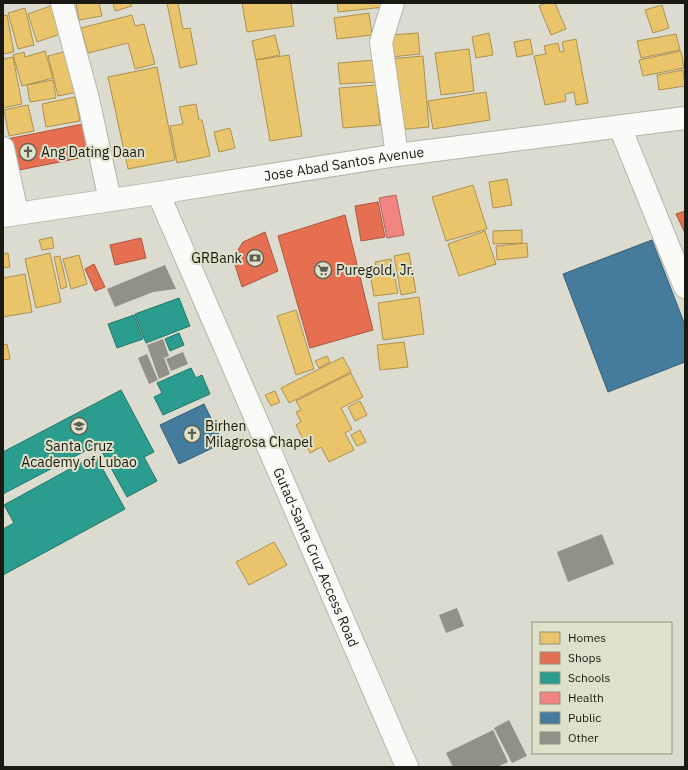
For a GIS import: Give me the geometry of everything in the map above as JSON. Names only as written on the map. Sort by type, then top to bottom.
[{"type":"main road","points":[[62,3],[88,99],[110,200]]},
{"type":"main road","points":[[393,3],[381,42],[397,155]]},
{"type":"main road","name":"Jose Abad Santos Avenue","points":[[10,214],[158,193],[397,155],[685,118]]},
{"type":"main road","points":[[620,127],[685,287]]},
{"type":"main road","points":[[3,148],[10,214]]},
{"type":"main road","name":"Gutad-Santa Cruz Access Road","points":[[158,193],[407,767]]},
{"type":"building: Homes","points":[[76,3],[99,3],[102,16],[79,20]]},
{"type":"building: Homes","points":[[113,3],[131,3],[132,6],[115,11]]},
{"type":"building: Homes","points":[[167,3],[178,3],[183,29],[190,28],[197,64],[180,68]]},
{"type":"building: Homes","points":[[242,3],[291,3],[294,26],[247,32]]},
{"type":"building: Homes","points":[[337,3],[384,3],[385,7],[338,12]]},
{"type":"building: Homes","points":[[546,3],[555,3],[566,29],[551,35],[539,6]]},
{"type":"building: Homes","points":[[53,5],[63,33],[37,42],[28,14]]},
{"type":"building: Homes","points":[[662,5],[669,28],[653,33],[645,10]]},
{"type":"building: Homes","points":[[25,8],[34,45],[18,49],[8,13]]},
{"type":"building: Homes","points":[[369,13],[372,35],[337,39],[334,18]]},
{"type":"building: Homes","points":[[7,15],[14,52],[3,54],[3,16]]},
{"type":"building: Homes","points":[[132,15],[135,26],[144,24],[155,64],[135,69],[128,43],[88,53],[81,28]]},
{"type":"building: Homes","points":[[418,33],[420,54],[391,57],[389,35]]},
{"type":"building: Homes","points":[[489,33],[493,55],[476,58],[472,37]]},
{"type":"building: Homes","points":[[676,34],[680,50],[641,58],[637,41]]},
{"type":"building: Homes","points":[[275,35],[280,55],[256,60],[252,41]]},
{"type":"building: Homes","points":[[530,39],[533,54],[517,57],[514,42]]},
{"type":"building: Homes","points":[[576,39],[588,103],[576,105],[574,92],[565,94],[566,101],[545,105],[534,56],[546,54],[544,46],[558,43],[560,52],[564,51],[562,42]]},
{"type":"building: Homes","points":[[469,49],[474,91],[441,95],[435,53]]},
{"type":"building: Homes","points":[[45,51],[53,78],[22,86],[13,55],[24,52],[25,57]]},
{"type":"building: Homes","points":[[67,51],[77,92],[58,96],[48,56]]},
{"type":"building: Homes","points":[[681,51],[684,68],[643,76],[639,60]]},
{"type":"building: Homes","points":[[289,55],[302,136],[270,141],[256,60]]},
{"type":"building: Homes","points":[[423,56],[429,127],[397,130],[390,59]]},
{"type":"building: Homes","points":[[13,57],[22,104],[3,108],[3,59]]},
{"type":"building: Homes","points":[[375,60],[377,82],[340,84],[338,63]]},
{"type":"building: Homes","points":[[157,67],[175,160],[128,169],[108,77]]},
{"type":"building: Homes","points":[[683,70],[685,86],[659,90],[657,75]]},
{"type":"building: Homes","points":[[53,80],[56,98],[30,102],[27,85]]},
{"type":"building: Homes","points":[[376,85],[380,125],[343,128],[339,88]]},
{"type":"building: Homes","points":[[486,92],[490,120],[433,129],[428,101]]},
{"type":"building: Homes","points":[[75,97],[80,121],[46,127],[42,104]]},
{"type":"building: Homes","points":[[196,104],[199,120],[202,120],[210,156],[177,163],[170,126],[183,124],[179,107]]},
{"type":"building: Homes","points":[[28,105],[34,131],[9,136],[4,110]]},
{"type":"building: Homes","points":[[230,128],[235,148],[219,152],[214,132]]},
{"type":"building: Homes","points":[[507,179],[512,205],[493,208],[489,182]]},
{"type":"building: Homes","points":[[473,185],[487,229],[446,241],[432,197]]},
{"type":"building: Homes","points":[[522,230],[522,243],[493,244],[493,231]]},
{"type":"building: Homes","points":[[485,231],[496,264],[459,276],[448,244]]},
{"type":"building: Homes","points":[[52,237],[54,248],[42,250],[39,240]]},
{"type":"building: Homes","points":[[527,243],[528,257],[497,260],[496,246]]},
{"type":"building: Homes","points":[[8,253],[10,267],[3,268],[3,254]]},
{"type":"building: Homes","points":[[50,253],[61,302],[36,308],[25,259]]},
{"type":"building: Homes","points":[[409,253],[416,292],[401,295],[394,256]]},
{"type":"building: Homes","points":[[79,255],[87,284],[71,289],[63,259]]},
{"type":"building: Homes","points":[[60,256],[67,287],[61,289],[54,257]]},
{"type":"building: Homes","points":[[391,259],[398,293],[374,296],[370,274],[377,272],[375,262]]},
{"type":"building: Homes","points":[[25,274],[32,312],[3,317],[3,278]]},
{"type":"building: Homes","points":[[419,297],[424,334],[383,340],[378,303]]},
{"type":"building: Homes","points":[[296,310],[314,369],[296,375],[277,316]]},
{"type":"building: Homes","points":[[404,342],[408,367],[380,370],[377,345]]},
{"type":"building: Homes","points":[[7,344],[10,359],[3,360],[3,345]]},
{"type":"building: Homes","points":[[327,356],[330,362],[319,368],[315,361]]},
{"type":"building: Homes","points":[[343,357],[351,372],[289,403],[281,388]]},
{"type":"building: Homes","points":[[351,373],[363,397],[341,408],[352,429],[345,433],[354,450],[329,462],[321,447],[310,453],[296,425],[301,422],[296,412],[301,410],[296,401]]},
{"type":"building: Homes","points":[[275,391],[280,402],[271,406],[265,395]]},
{"type":"building: Homes","points":[[360,401],[367,415],[355,421],[348,407]]},
{"type":"building: Homes","points":[[360,430],[366,442],[357,446],[351,435]]},
{"type":"building: Homes","points":[[274,542],[287,565],[249,585],[236,562]]},
{"type":"building: Shops","points":[[83,124],[90,156],[14,171],[7,139]]},
{"type":"building: Shops","points":[[378,202],[385,237],[361,241],[355,206]]},
{"type":"building: Shops","points":[[685,211],[685,233],[676,214]]},
{"type":"building: Shops","points":[[345,215],[373,330],[310,348],[278,236]]},
{"type":"building: Shops","name":"GRBank","points":[[265,232],[278,271],[242,287],[235,265],[238,250],[243,242]]},
{"type":"building: Shops","points":[[141,238],[146,258],[115,265],[110,245]]},
{"type":"building: Shops","points":[[94,264],[105,287],[95,291],[85,269]]},
{"type":"building: Schools","points":[[179,298],[190,326],[146,343],[135,314]]},
{"type":"building: Schools","points":[[134,315],[143,339],[117,348],[108,324]]},
{"type":"building: Schools","points":[[179,333],[184,345],[170,351],[165,339]]},
{"type":"building: Schools","points":[[191,368],[196,378],[202,375],[210,394],[163,415],[154,397],[162,393],[157,383]]},
{"type":"building: Schools","points":[[121,390],[154,452],[144,457],[157,481],[127,497],[100,448],[106,445],[104,441],[3,494],[3,452]]},
{"type":"building: Schools","points":[[95,455],[125,509],[3,575],[3,529],[14,523],[4,505]]},
{"type":"building: Health","points":[[396,195],[404,235],[387,238],[379,198]]},
{"type":"building: Public","points":[[652,240],[685,325],[685,362],[608,392],[563,274]]},
{"type":"building: Public","name":"Birhen Milagrosa Chapel","points":[[204,404],[223,443],[179,464],[160,425]]},
{"type":"building: Other","points":[[165,265],[176,289],[153,292],[115,307],[107,289]]},
{"type":"building: Other","points":[[163,339],[169,356],[164,358],[170,374],[159,379],[147,345]]},
{"type":"building: Other","points":[[183,352],[188,364],[171,371],[166,359]]},
{"type":"building: Other","points":[[147,354],[158,380],[149,384],[138,358]]},
{"type":"building: Other","points":[[602,534],[614,564],[568,582],[557,552]]},
{"type":"building: Other","points":[[457,608],[464,626],[446,633],[439,615]]},
{"type":"building: Other","points":[[509,720],[527,756],[512,763],[494,728]]},
{"type":"building: Other","points":[[493,730],[508,762],[497,767],[453,767],[446,753]]},
{"type":"place","name":"Ang Dating Daan","points":[[28,152]]},
{"type":"place","name":"GRBank","points":[[255,258]]},
{"type":"place","name":"Puregold, Jr.","points":[[323,270]]},
{"type":"place","name":"Santa Cruz Academy of Lubao","points":[[79,426]]},
{"type":"place","name":"Birhen Milagrosa Chapel","points":[[192,434]]}]
